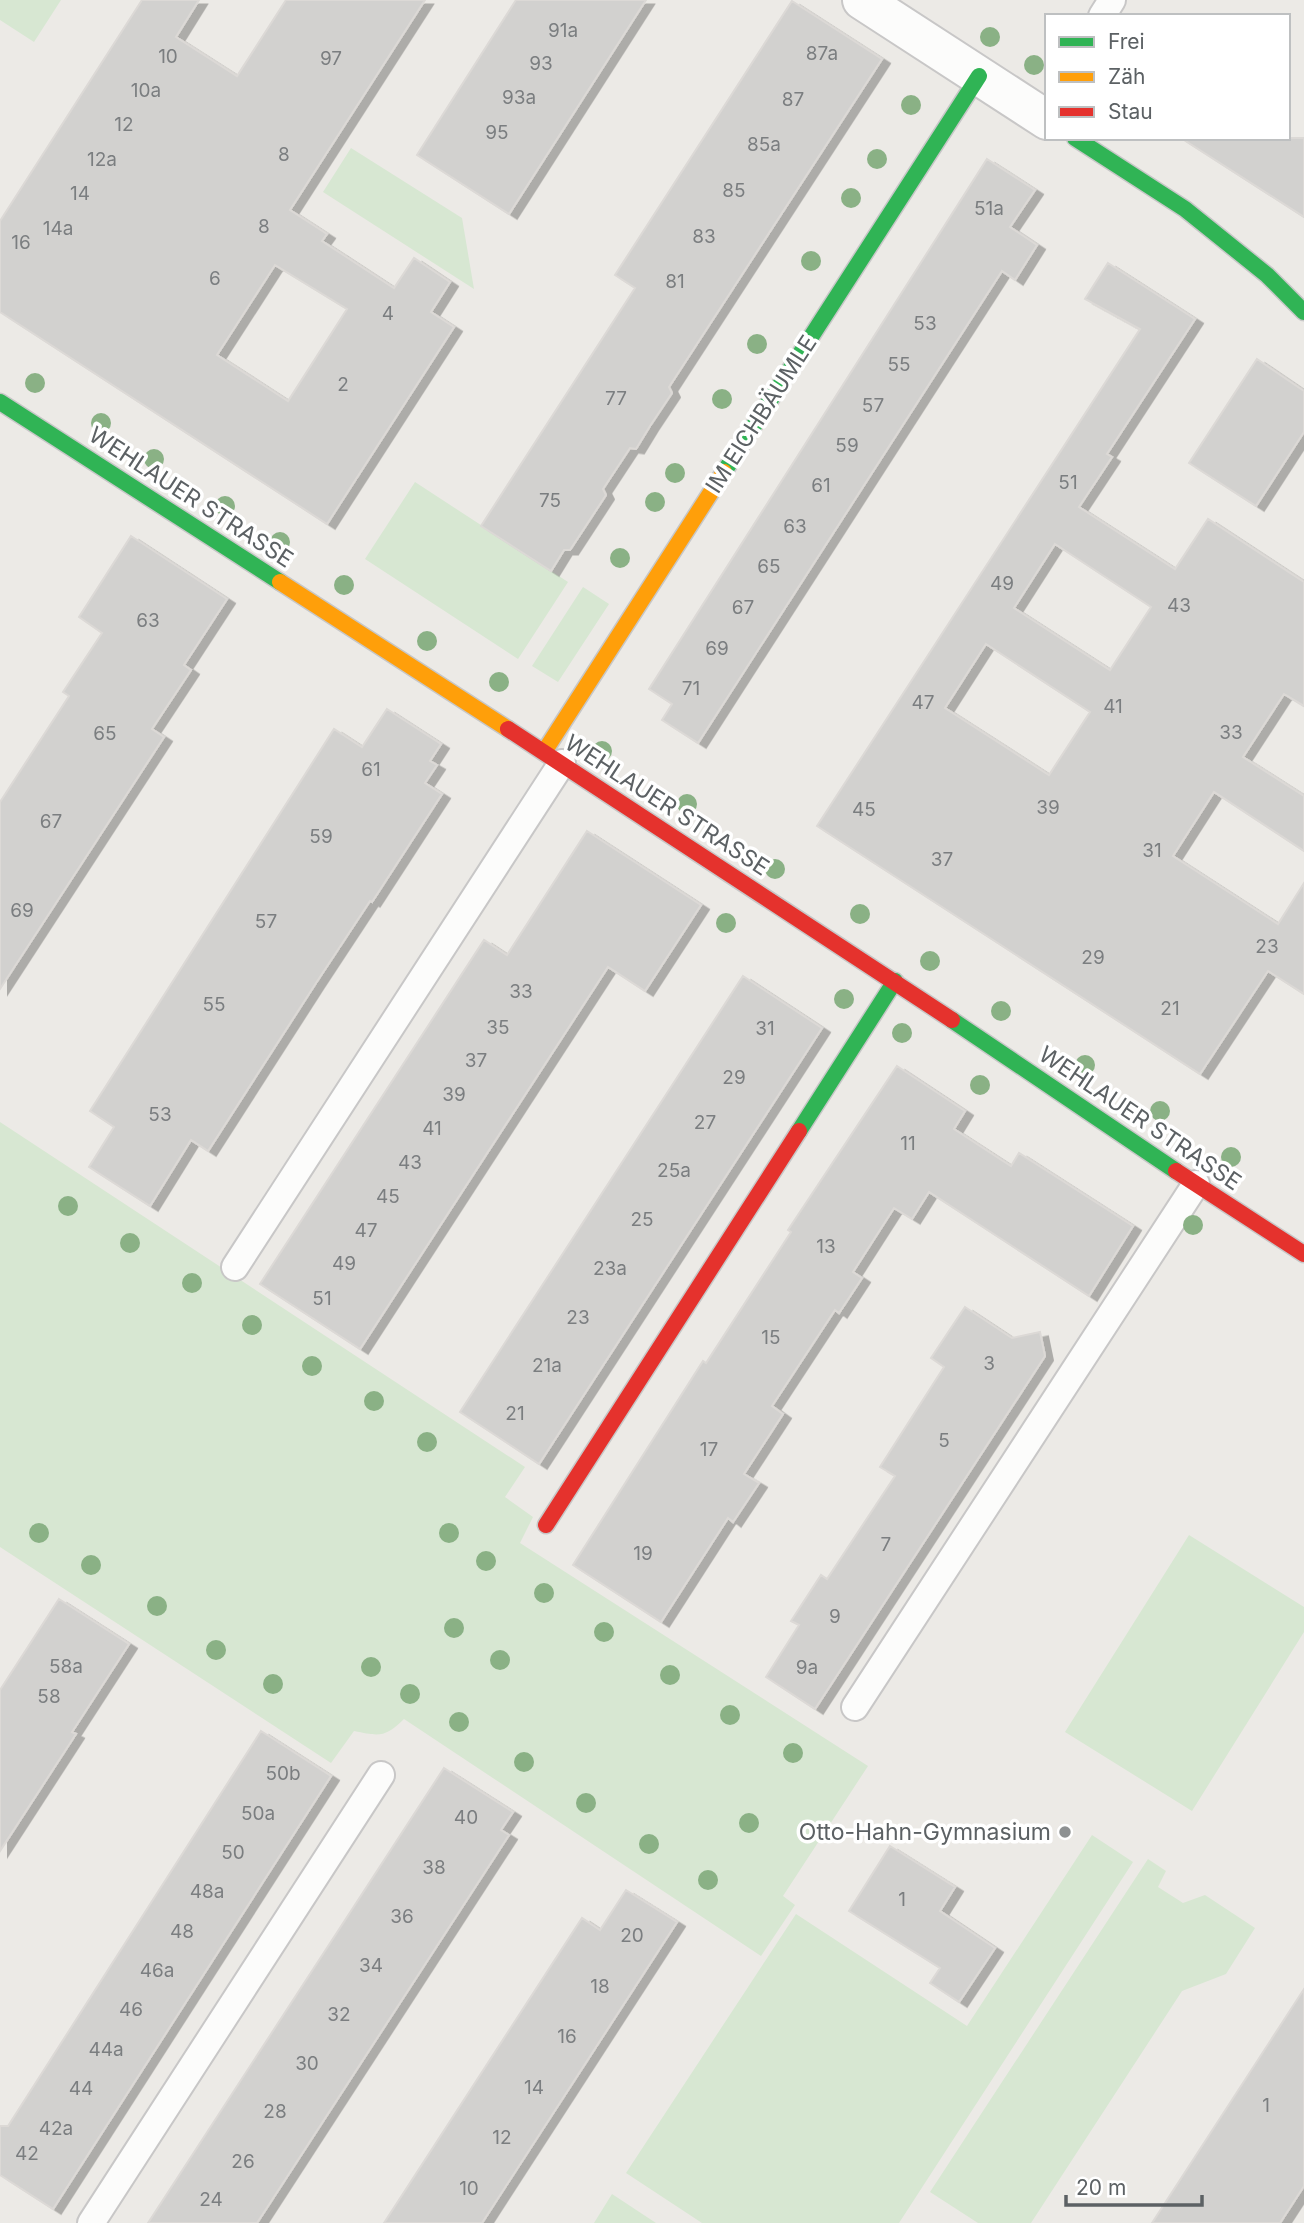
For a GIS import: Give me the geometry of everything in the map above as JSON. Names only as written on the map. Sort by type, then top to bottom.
[{"type":"street","points":[[862,0],[979,76],[1044,112]]},
{"type":"street","name":"IM EICHBÄUMLE","points":[[553,757],[979,76]]},
{"type":"street","points":[[1078,140],[1185,209],[1268,275],[1304,312]]},
{"type":"street","name":"WEHLAUER STRASSE","points":[[0,402],[553,757],[1304,1254]]},
{"type":"street","points":[[546,1525],[895,981]]},
{"type":"lane","points":[[236,1267],[553,757]]},
{"type":"lane","points":[[855,1707],[1196,1184]]},
{"type":"lane","points":[[91,2223],[381,1775]]},
{"type":"green space","points":[[0,0],[61,0],[34,42],[0,20]]},
{"type":"green space","points":[[351,148],[462,218],[474,289],[323,192]]},
{"type":"green space","points":[[415,482],[568,582],[518,659],[365,559]]},
{"type":"green space","points":[[583,587],[609,604],[558,682],[532,666]]},
{"type":"green space","points":[[0,1122],[525,1467],[505,1497],[533,1517],[520,1543],[868,1766],[783,1896],[795,1905],[761,1956],[404,1719],[392,1730],[381,1734],[354,1731],[331,1763],[0,1547]]},
{"type":"green space","points":[[1189,1535],[1304,1607],[1304,1632],[1192,1811],[1065,1732]]},
{"type":"green space","points":[[1092,1835],[1133,1862],[899,2223],[702,2223],[626,2173],[796,1914],[967,2026]]},
{"type":"green space","points":[[1148,1859],[1166,1871],[1158,1887],[1183,1903],[1205,1895],[1255,1928],[1226,1974],[1182,1991],[1031,2223],[978,2223],[930,2192]]},
{"type":"green space","points":[[612,2194],[656,2223],[594,2223]]},
{"type":"building","points":[[142,0],[199,0],[176,37],[237,76],[286,0],[425,0],[290,210],[327,234],[322,241],[394,288],[414,258],[450,282],[431,312],[454,327],[327,524],[0,312],[0,221]],"holes":[[[275,265],[347,309],[288,401],[217,355]]]},
{"type":"building","points":[[516,0],[646,0],[509,214],[417,155]]},
{"type":"building","points":[[792,1],[882,59],[669,387],[672,393],[636,449],[630,448],[603,489],[606,495],[570,550],[564,550],[551,571],[481,526],[635,288],[615,275]]},
{"type":"building","points":[[1304,138],[1304,217],[1184,140]]},
{"type":"building","points":[[987,159],[1035,190],[1010,227],[1037,245],[1015,280],[1002,271],[698,743],[662,720],[672,704],[649,689]]},
{"type":"building","points":[[1108,263],[1195,319],[1107,454],[1112,457],[1079,507],[1175,569],[1208,519],[1304,582],[1304,706],[1284,694],[1243,757],[1304,796],[1304,851],[1214,792],[1173,856],[1278,924],[1304,883],[1304,994],[1268,971],[1200,1074],[817,826],[1140,329],[1085,299]],"holes":[[[1055,544],[1151,607],[1110,670],[1014,608]],[[986,644],[1090,712],[1049,775],[945,708]]]},
{"type":"building","points":[[1257,359],[1304,391],[1304,432],[1256,506],[1189,463]]},
{"type":"building","points":[[131,536],[227,599],[184,665],[191,670],[152,729],[164,737],[0,989],[0,802],[69,696],[63,692],[102,633],[79,617]]},
{"type":"building","points":[[387,709],[441,744],[430,761],[437,765],[425,783],[442,794],[208,1151],[191,1140],[150,1206],[89,1167],[114,1127],[90,1111],[334,729],[362,747]]},
{"type":"building","points":[[587,831],[701,905],[645,991],[608,967],[360,1349],[260,1284],[484,940],[507,955]]},
{"type":"building","points":[[743,976],[822,1028],[539,1464],[460,1412]]},
{"type":"building","points":[[897,1066],[965,1111],[954,1129],[1011,1166],[1019,1153],[1133,1226],[1089,1296],[929,1192],[912,1219],[894,1208],[853,1272],[862,1278],[839,1313],[835,1310],[772,1406],[783,1414],[744,1474],[759,1483],[733,1522],[728,1518],[661,1622],[573,1565],[703,1361],[706,1363],[791,1232],[788,1230]]},
{"type":"building","points":[[965,1307],[1012,1338],[1040,1332],[1045,1356],[815,1709],[766,1677],[799,1625],[791,1621],[821,1575],[827,1579],[895,1476],[880,1467],[944,1367],[931,1358]]},
{"type":"building","points":[[59,1599],[129,1644],[72,1732],[76,1734],[0,1851],[0,1690]]},
{"type":"building","points":[[261,1731],[331,1776],[53,2209],[0,2175],[0,2126],[8,2126]]},
{"type":"building","points":[[444,1768],[513,1812],[501,1830],[509,1835],[257,2223],[148,2223]]},
{"type":"building","points":[[890,1846],[955,1887],[940,1911],[995,1948],[959,2002],[930,1983],[940,1968],[849,1911]]},
{"type":"building","points":[[626,1890],[677,1922],[482,2223],[384,2223],[582,1918],[600,1930]]},
{"type":"building","points":[[1304,1989],[1304,2186],[1280,2223],[1152,2223]]},
{"type":"traffic: fast","points":[[724,472],[979,76]]},
{"type":"traffic: fast","points":[[1078,140],[1185,209],[1267,275],[1304,312]]},
{"type":"traffic: fast","points":[[0,402],[280,582]]},
{"type":"traffic: fast","points":[[799,1131],[895,981]]},
{"type":"traffic: fast","points":[[952,1020],[1176,1171]]},
{"type":"traffic: slow","points":[[544,752],[724,472]]},
{"type":"traffic: slow","points":[[280,582],[508,729]]},
{"type":"traffic: jam","points":[[508,729],[952,1020]]},
{"type":"traffic: jam","points":[[546,1525],[799,1131]]},
{"type":"traffic: jam","points":[[1176,1171],[1304,1254]]},
{"type":"place","name":"Otto-Hahn-Gymnasium","points":[[1065,1832]]}]
